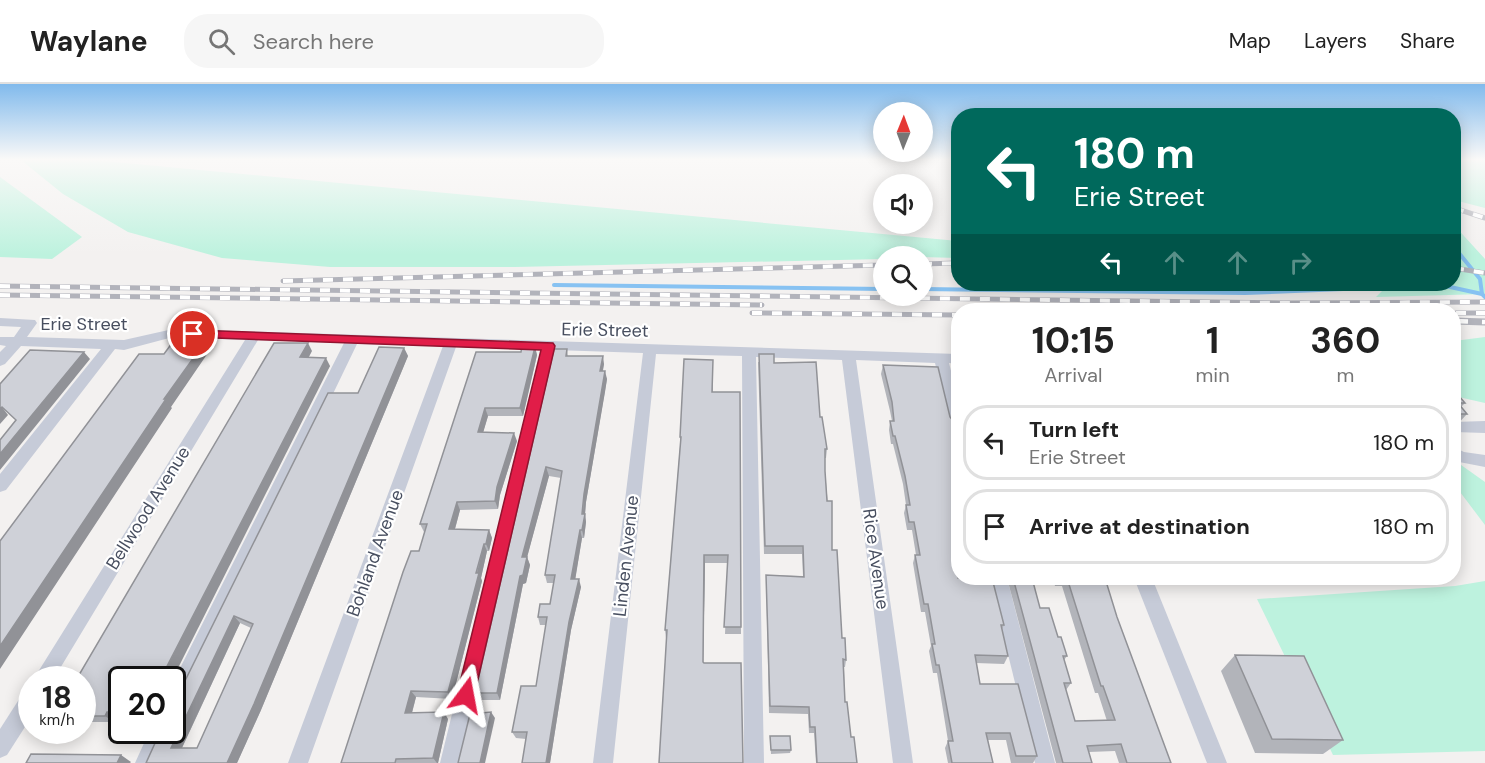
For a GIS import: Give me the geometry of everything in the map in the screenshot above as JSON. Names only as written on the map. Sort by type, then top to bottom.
[{"type":"street","points":[[0,322],[30,323],[0,361]]},
{"type":"street","name":"Erie Street","points":[[0,341],[124,345],[173,333],[951,359]]},
{"type":"street","points":[[137,360],[155,336]]},
{"type":"street","name":"Bellwood Avenue","points":[[51,666],[254,336]]},
{"type":"street","points":[[186,678],[352,340]]},
{"type":"street","name":"Bohland Avenue","points":[[298,763],[451,342]]},
{"type":"street","points":[[0,486],[111,345]]},
{"type":"street","points":[[450,763],[549,346]]},
{"type":"street","name":"Linden Avenue","points":[[603,763],[650,348]]},
{"type":"street","points":[[748,351],[754,763]]},
{"type":"street","name":"Rice Avenue","points":[[848,354],[903,763]]},
{"type":"street","points":[[941,358],[951,397]]},
{"type":"street","points":[[1461,427],[1485,427]]},
{"type":"street","points":[[1461,457],[1485,461]]},
{"type":"street","points":[[1000,585],[1045,763]]},
{"type":"street","points":[[1146,585],[1217,763]]},
{"type":"street","points":[[0,748],[18,719]]},
{"type":"street","points":[[145,763],[154,744]]},
{"type":"green space","points":[[0,192],[20,192],[82,237],[52,259],[0,257]]},
{"type":"green space","points":[[60,192],[431,192],[951,240],[951,258],[933,257],[933,246],[873,246],[873,259],[515,267],[330,267],[222,258],[128,232]]},
{"type":"green space","points":[[1461,192],[1485,192],[1485,208],[1461,202]]},
{"type":"green space","points":[[1461,233],[1485,259],[1485,294],[1376,297],[1382,291],[1461,291]]},
{"type":"green space","points":[[1485,337],[1485,403],[1461,398],[1461,340]]},
{"type":"green space","points":[[1461,465],[1485,482],[1485,525],[1461,493]]},
{"type":"green space","points":[[1485,581],[1485,751],[1333,755],[1257,599],[1455,586]]},
{"type":"building","points":[[175,339],[207,339],[164,399],[166,399],[0,646],[0,541],[139,354],[164,354]]},
{"type":"building","points":[[274,343],[308,343],[300,357],[326,358],[167,666],[108,666],[108,712],[105,716],[96,716],[96,666],[84,666]]},
{"type":"building","points":[[522,346],[535,347],[520,408],[485,408],[478,432],[514,433],[497,487],[495,501],[457,502],[449,529],[489,530],[476,573],[479,573],[448,692],[411,691],[405,713],[444,712],[433,758],[396,759],[395,763],[341,763],[403,572],[411,551],[419,551],[427,524],[420,524],[476,352],[521,352]]},
{"type":"building","points":[[379,347],[404,348],[227,763],[146,763],[155,744],[173,744],[171,748],[197,748],[253,624],[234,616],[186,717],[186,679],[328,393],[358,393]]},
{"type":"building","points":[[554,349],[567,349],[566,356],[603,356],[600,371],[605,371],[584,494],[582,514],[585,514],[571,579],[579,579],[569,622],[546,763],[522,763],[527,732],[512,732],[521,686],[536,686],[547,617],[538,617],[540,604],[550,604],[555,575],[545,575],[562,471],[546,467],[522,557],[527,557],[523,575],[520,576],[497,693],[475,693]]},
{"type":"building","points":[[30,350],[84,352],[0,454],[0,440],[16,420],[2,407],[0,409],[0,384]]},
{"type":"building","points":[[759,354],[774,354],[774,363],[816,362],[820,417],[822,417],[827,449],[825,449],[825,471],[827,501],[832,501],[832,550],[837,550],[842,638],[845,638],[846,660],[843,659],[845,702],[847,702],[851,737],[854,737],[857,763],[817,763],[815,727],[810,727],[809,707],[770,706],[766,575],[804,577],[803,546],[765,546]]},
{"type":"building","points":[[684,359],[713,360],[712,392],[740,392],[741,627],[724,627],[728,555],[704,555],[703,662],[741,663],[743,763],[659,763],[667,630],[665,630],[681,437]]},
{"type":"building","points":[[883,365],[938,367],[951,418],[951,585],[994,585],[1004,625],[1001,625],[1008,656],[975,655],[980,684],[1018,684],[1037,756],[1016,756],[1010,733],[986,733],[993,763],[952,763],[948,741],[953,741],[939,665],[936,665],[932,644],[935,644],[928,604],[924,604],[915,555],[920,555],[914,522],[909,522],[906,505],[910,505],[905,476],[890,421],[894,421]]},
{"type":"building","points":[[1015,585],[1034,585],[1040,608],[1049,608],[1067,656],[1063,656],[1071,683],[1064,683],[1075,721],[1115,720],[1103,686],[1101,686],[1069,585],[1107,585],[1171,763],[1127,763],[1121,744],[1087,746],[1092,763],[1063,763]]},
{"type":"building","points":[[1235,655],[1304,656],[1343,740],[1272,739]]},
{"type":"building","points":[[491,712],[480,763],[458,763],[470,714]]},
{"type":"building","points":[[770,736],[790,736],[791,750],[771,750]]},
{"type":"building","points":[[31,754],[121,755],[117,763],[26,763]]},
{"type":"waterway","points":[[1461,256],[1480,279],[1482,294]]},
{"type":"waterway","points":[[554,285],[873,289]]},
{"type":"waterway","points":[[933,289],[951,289]]},
{"type":"waterway","points":[[1461,289],[1482,294]]},
{"type":"waterway","points":[[1084,291],[1245,293],[1294,291]]},
{"type":"waterway","points":[[1482,294],[1485,297]]},
{"type":"railway","points":[[1461,210],[1485,218]]},
{"type":"railway","points":[[933,264],[951,263]]},
{"type":"railway","points":[[283,281],[873,265]]},
{"type":"railway","points":[[1461,269],[1485,273]]},
{"type":"railway","points":[[0,286],[1283,303],[1485,302]]},
{"type":"railway","points":[[0,295],[762,305]]},
{"type":"railway","points":[[752,313],[951,315]]},
{"type":"railway","points":[[1461,313],[1485,313]]},
{"type":"railway","points":[[1461,321],[1485,322]]},
{"type":"route","points":[[193,334],[549,346],[466,695]]}]
